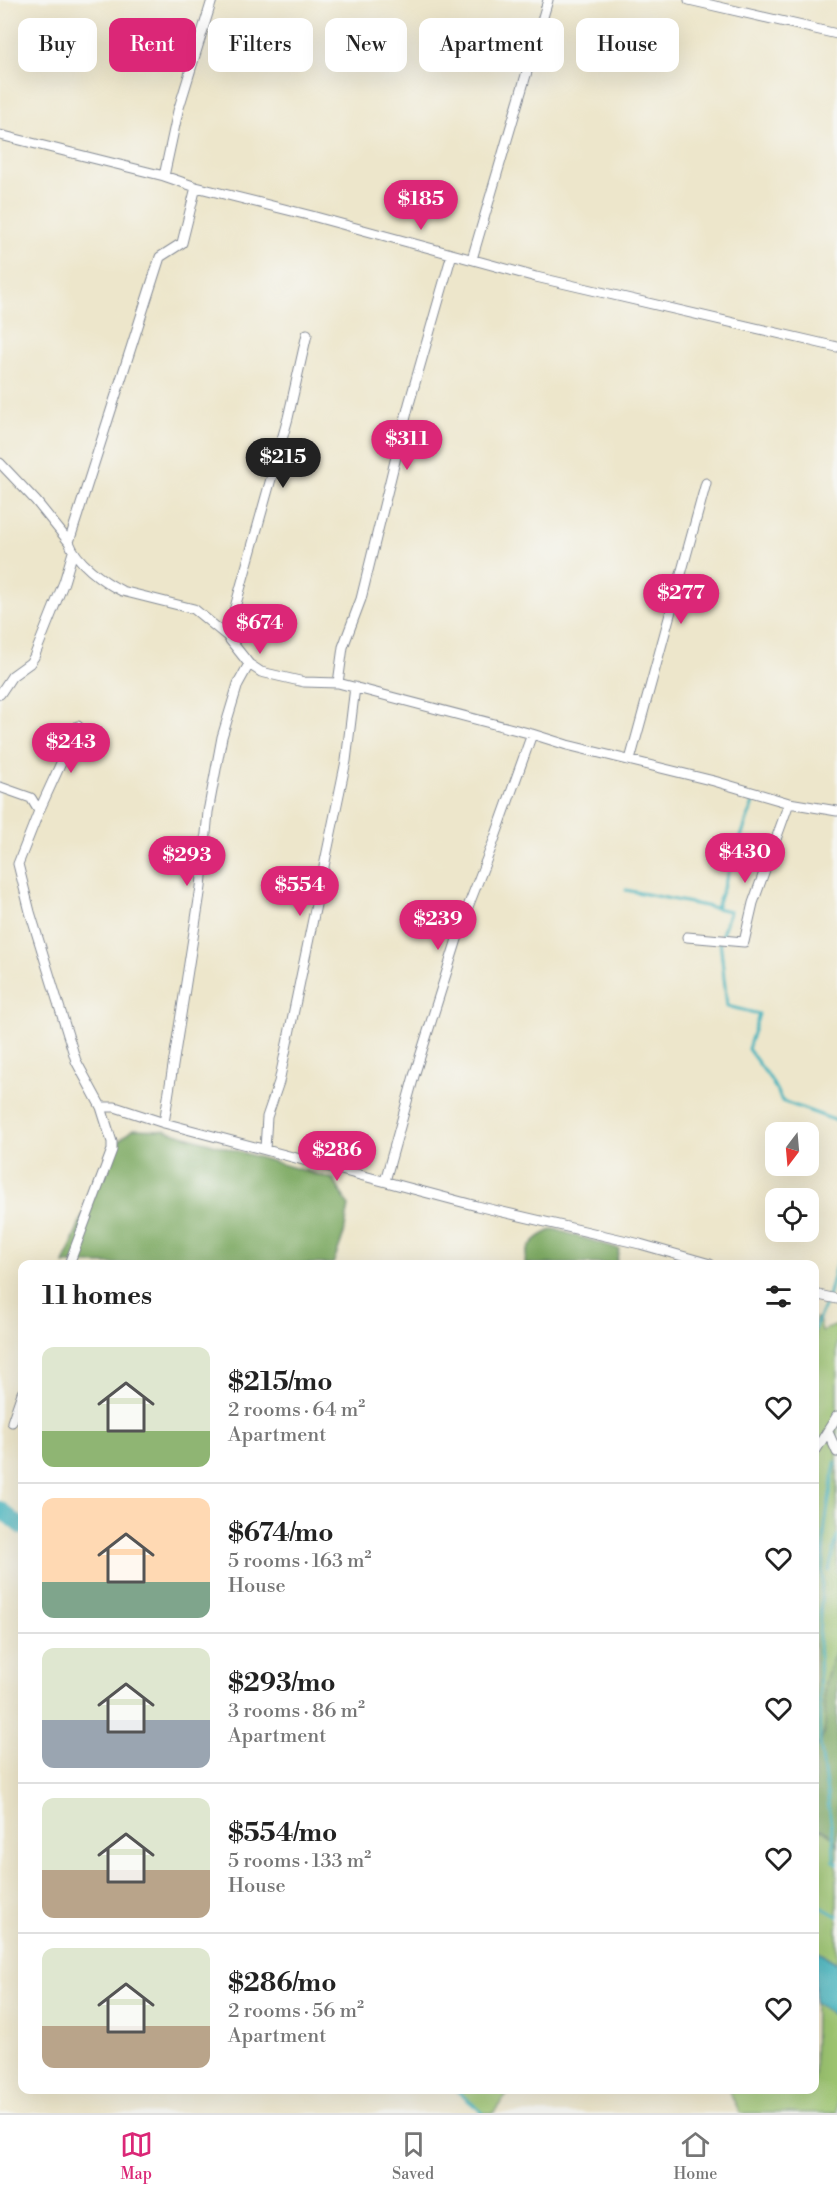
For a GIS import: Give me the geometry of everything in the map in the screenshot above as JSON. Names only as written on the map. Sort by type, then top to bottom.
[{"type":"street","points":[[164,176],[178,111],[212,0]]},
{"type":"street","points":[[472,259],[548,0]]},
{"type":"street","points":[[689,0],[837,34]]},
{"type":"street","points":[[0,135],[164,176],[196,187],[536,277],[837,347]]},
{"type":"street","points":[[69,542],[160,257],[182,243],[196,187]]},
{"type":"street","points":[[338,683],[343,647],[361,598],[409,404],[452,254]]},
{"type":"street","points":[[227,636],[288,418],[307,334]]},
{"type":"street","points":[[0,463],[36,501],[69,542],[73,552],[111,585],[134,595],[194,609],[227,636],[249,664],[261,672],[304,682],[338,683],[355,687],[567,745],[714,781],[789,803],[837,811]]},
{"type":"street","points":[[630,760],[706,483]]},
{"type":"street","points":[[0,694],[12,676],[30,663],[34,657],[64,582],[73,552]]},
{"type":"street","points":[[164,1123],[201,886],[208,812],[222,737],[238,684],[249,664]]},
{"type":"street","points":[[266,1149],[267,1117],[279,1082],[346,761],[355,687]]},
{"type":"street","points":[[71,1260],[112,1150],[112,1142],[101,1107],[76,1061],[30,912],[18,864],[39,811],[78,726]]},
{"type":"street","points":[[385,1181],[414,1076],[464,916],[532,734]]},
{"type":"street","points":[[0,787],[31,798],[39,811]]},
{"type":"street","points":[[687,936],[744,942],[753,903],[789,803]]},
{"type":"street","points":[[101,1107],[115,1107],[164,1123],[696,1260]]},
{"type":"street","points":[[819,1295],[837,1299]]},
{"type":"street","points":[[12,1422],[18,1405]]},
{"type":"street","points":[[819,1446],[837,1416]]},
{"type":"street","points":[[828,1432],[837,1452]]},
{"type":"green space","points":[[133,1129],[165,1130],[333,1179],[349,1206],[344,1234],[334,1260],[66,1260],[97,1177],[121,1139]]},
{"type":"green space","points":[[554,1229],[619,1249],[617,1260],[526,1260],[530,1246],[542,1235]]},
{"type":"green space","points":[[819,1319],[822,1331],[837,1325],[837,1647],[825,1684],[825,1727],[820,1742]]},
{"type":"green space","points":[[837,1647],[837,1846],[833,1837],[822,1829],[819,1830],[819,1743],[825,1727],[824,1692]]},
{"type":"green space","points":[[822,1829],[833,1837],[837,1846],[837,1963],[819,1952],[819,1830]]},
{"type":"green space","points":[[819,2005],[837,2017],[837,2113],[740,2113],[731,2094],[819,2094]]},
{"type":"green space","points":[[461,2094],[508,2094],[493,2113],[483,2113]]},
{"type":"water","points":[[819,1952],[837,1963],[837,2017],[819,2005]]},
{"type":"waterway","points":[[716,908],[754,800]]},
{"type":"waterway","points":[[626,890],[730,911],[720,940],[727,1006],[759,1014],[748,1049],[771,1080],[782,1101],[837,1121]]},
{"type":"waterway","points":[[819,1318],[828,1297],[837,1261]]},
{"type":"waterway","points":[[835,1462],[825,1525],[819,1636],[820,1743],[833,1837],[834,1861],[837,1863]]},
{"type":"waterway","points":[[0,1509],[18,1524]]},
{"type":"waterway","points":[[829,1570],[837,1536]]},
{"type":"waterway","points":[[819,1906],[837,1916]]},
{"type":"waterway","points":[[461,2094],[483,2113]]}]
